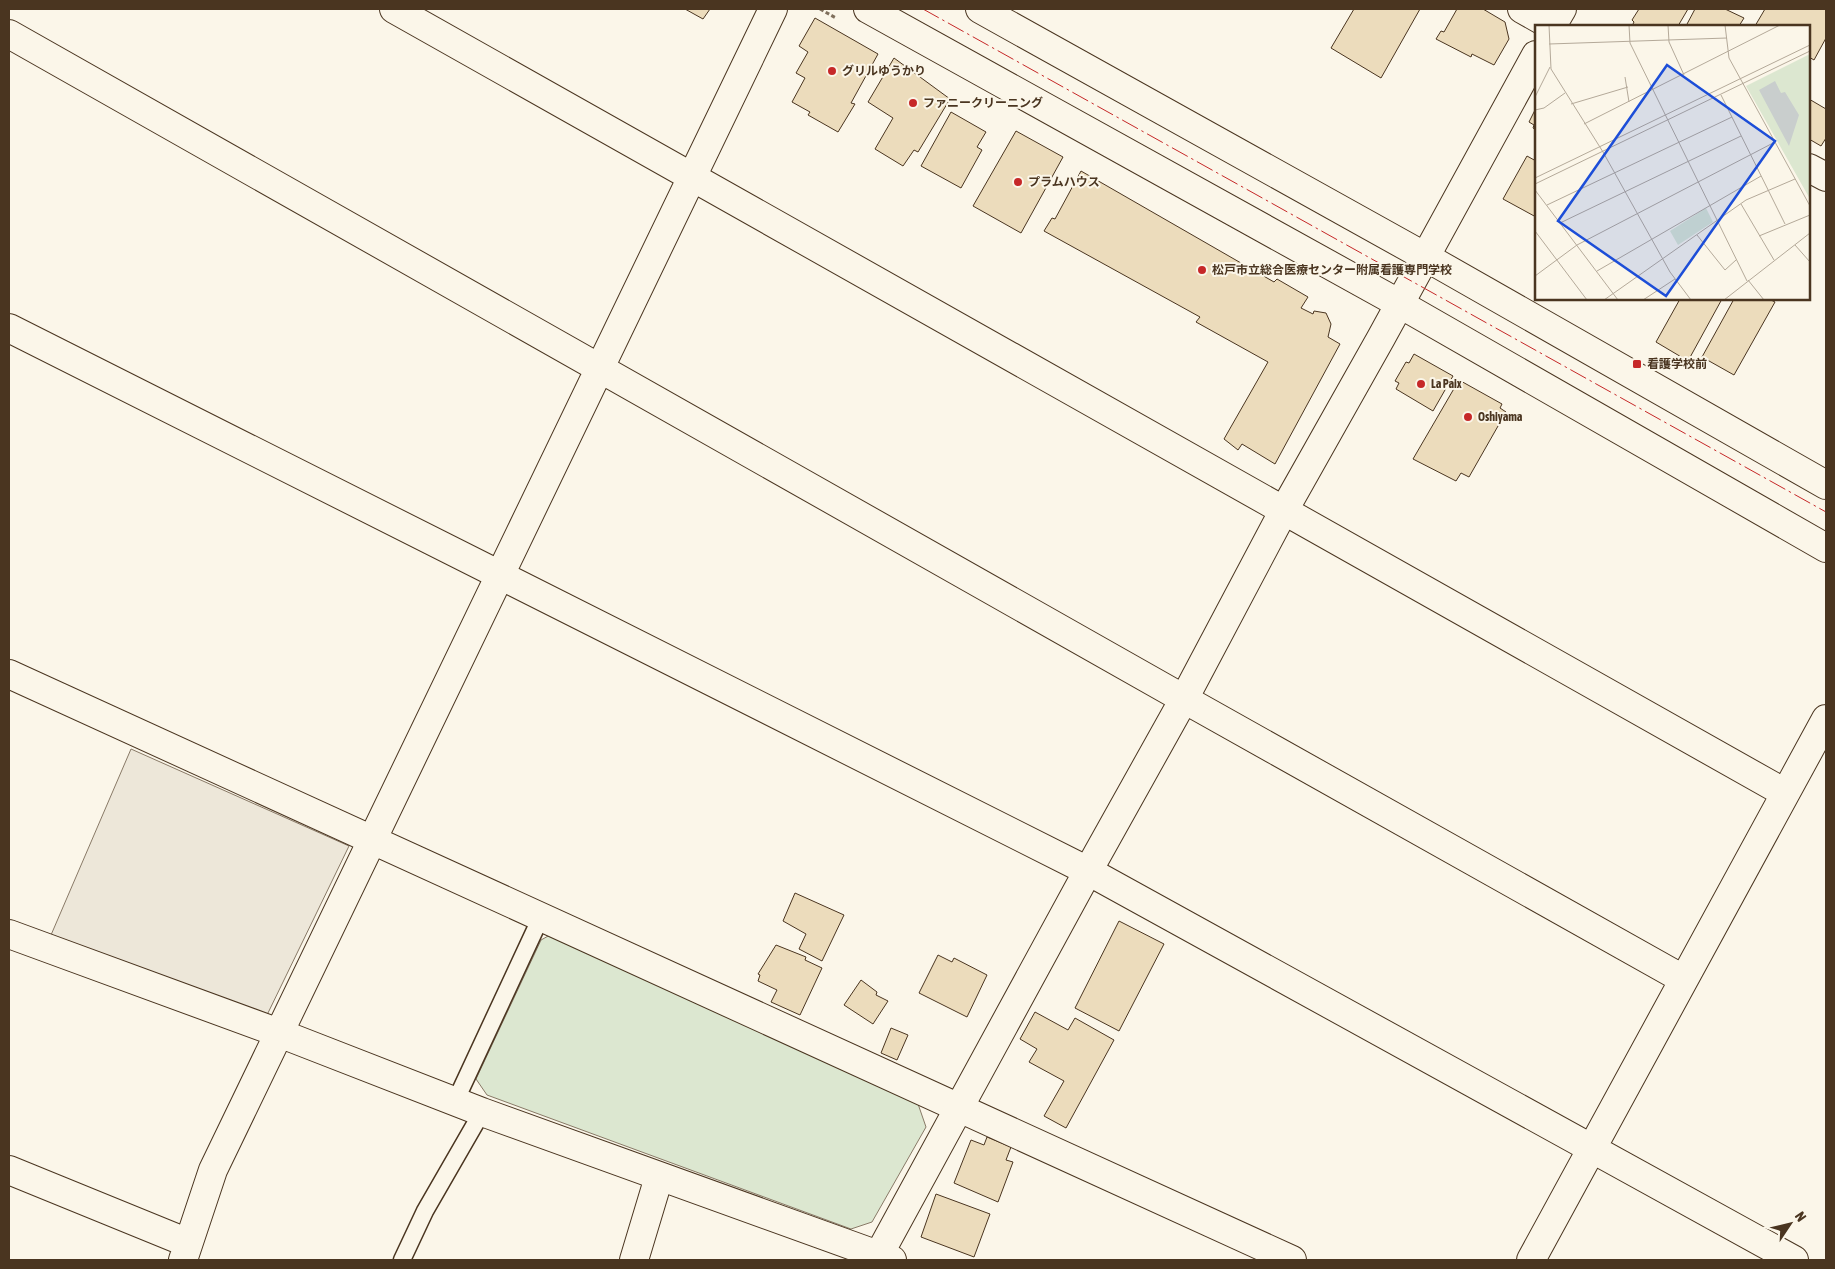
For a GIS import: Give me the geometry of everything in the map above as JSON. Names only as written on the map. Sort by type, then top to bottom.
[{"type":"street","points":[[394,9],[1785,794]]},
{"type":"street","points":[[9,1170],[186,1252],[213,1170],[773,9]]},
{"type":"street","points":[[868,9],[1400,304],[1826,548]]},
{"type":"street","points":[[980,9],[1424,256],[1826,485]]},
{"type":"street","points":[[1522,9],[1550,25]]},
{"type":"street","points":[[1553,25],[1562,9]]},
{"type":"street","points":[[9,34],[1184,699],[1683,978]]},
{"type":"street","points":[[9,934],[279,1033],[455,1102],[882,1259],[959,1108],[1184,699],[1283,512],[1400,304],[1424,256],[1535,56]]},
{"type":"street","points":[[1810,169],[1826,177]]},
{"type":"street","points":[[9,328],[1088,871],[1794,1260]]},
{"type":"street","points":[[9,674],[1292,1260]]},
{"type":"street","points":[[1531,1260],[1683,978],[1826,719]]},
{"type":"street","points":[[634,1260],[660,1176]]},
{"type":"lane","points":[[455,1102],[541,917]]},
{"type":"lane","points":[[402,1260],[425,1211],[482,1112]]},
{"type":"green space","points":[[550,935],[917,1101],[926,1127],[872,1222],[851,1229],[487,1095],[476,1079],[541,940]]},
{"type":"shaded area","points":[[131,749],[349,846],[267,1015],[51,935]]},
{"type":"building","points":[[685,9],[710,9],[703,19]]},
{"type":"building","points":[[1354,9],[1420,9],[1381,78],[1331,48]]},
{"type":"building","points":[[1457,9],[1483,9],[1505,22],[1509,39],[1494,65],[1472,54],[1471,57],[1436,39],[1441,31],[1444,32]]},
{"type":"building","points":[[1639,9],[1688,9],[1679,25],[1632,25],[1634,22],[1632,20]]},
{"type":"building","points":[[1695,9],[1725,9],[1744,18],[1740,25],[1687,25]]},
{"type":"building","points":[[1765,9],[1826,9],[1826,38],[1814,60],[1810,58],[1810,25],[1756,25]]},
{"type":"building","points":[[815,18],[878,54],[851,103],[855,104],[838,132],[808,115],[810,112],[792,102],[805,78],[796,73],[808,52],[799,46]]},
{"type":"building","points":[[894,58],[950,99],[918,152],[914,150],[903,166],[875,149],[893,118],[868,102]]},
{"type":"building","points":[[1810,100],[1826,109],[1826,138],[1821,146],[1810,140]]},
{"type":"building","points":[[1535,110],[1535,129],[1533,128],[1534,125],[1529,122]]},
{"type":"building","points":[[951,112],[986,132],[977,147],[982,150],[961,188],[921,166]]},
{"type":"building","name":"プラムハウス","points":[[1016,131],[1063,157],[1021,233],[973,206]]},
{"type":"building","points":[[1527,156],[1535,160],[1535,216],[1503,199]]},
{"type":"building","points":[[1081,171],[1274,282],[1277,279],[1308,297],[1301,308],[1313,314],[1314,311],[1326,313],[1331,324],[1328,337],[1340,344],[1275,464],[1242,444],[1238,450],[1224,439],[1268,362],[1196,322],[1200,317],[1044,231],[1052,218],[1055,219]]},
{"type":"building","points":[[1679,300],[1721,300],[1688,361],[1656,342]]},
{"type":"building","points":[[1733,300],[1771,300],[1775,302],[1734,375],[1702,357]]},
{"type":"building","points":[[1414,354],[1453,376],[1433,411],[1396,389],[1399,383],[1395,381],[1406,362],[1409,363]]},
{"type":"building","points":[[1459,380],[1502,404],[1500,408],[1506,412],[1469,477],[1461,473],[1456,481],[1413,459]]},
{"type":"building","points":[[795,893],[844,915],[822,961],[799,949],[806,934],[783,921]]},
{"type":"building","points":[[1119,921],[1164,944],[1119,1031],[1075,1008]]},
{"type":"building","points":[[776,945],[806,957],[805,960],[822,968],[800,1015],[771,1002],[777,990],[758,981],[760,975],[758,974]]},
{"type":"building","points":[[938,955],[952,962],[954,958],[987,975],[967,1017],[919,993]]},
{"type":"building","points":[[861,980],[877,992],[876,995],[888,1001],[873,1024],[844,1005]]},
{"type":"building","points":[[1035,1012],[1068,1030],[1075,1018],[1114,1040],[1066,1128],[1044,1116],[1064,1081],[1029,1062],[1037,1049],[1020,1039]]},
{"type":"building","points":[[891,1028],[908,1035],[897,1060],[881,1053]]},
{"type":"building","points":[[987,1137],[1011,1147],[1006,1160],[1013,1162],[998,1202],[954,1183],[971,1140],[984,1145]]},
{"type":"building","points":[[936,1194],[990,1214],[974,1257],[921,1237]]},
{"type":"power","points":[[923,9],[1826,512]]},
{"type":"place","name":"グリルゆうかり","points":[[832,71]]},
{"type":"place","name":"ファニークリーニング","points":[[913,103]]},
{"type":"place","name":"プラムハウス","points":[[1018,182]]},
{"type":"place","name":"松戸市立総合医療センター附属看護専門学校","points":[[1202,270]]},
{"type":"place","name":"看護学校前","points":[[1637,364]]},
{"type":"place","name":"La Paix","points":[[1421,384]]},
{"type":"place","name":"Oshiyama","points":[[1468,417]]}]
